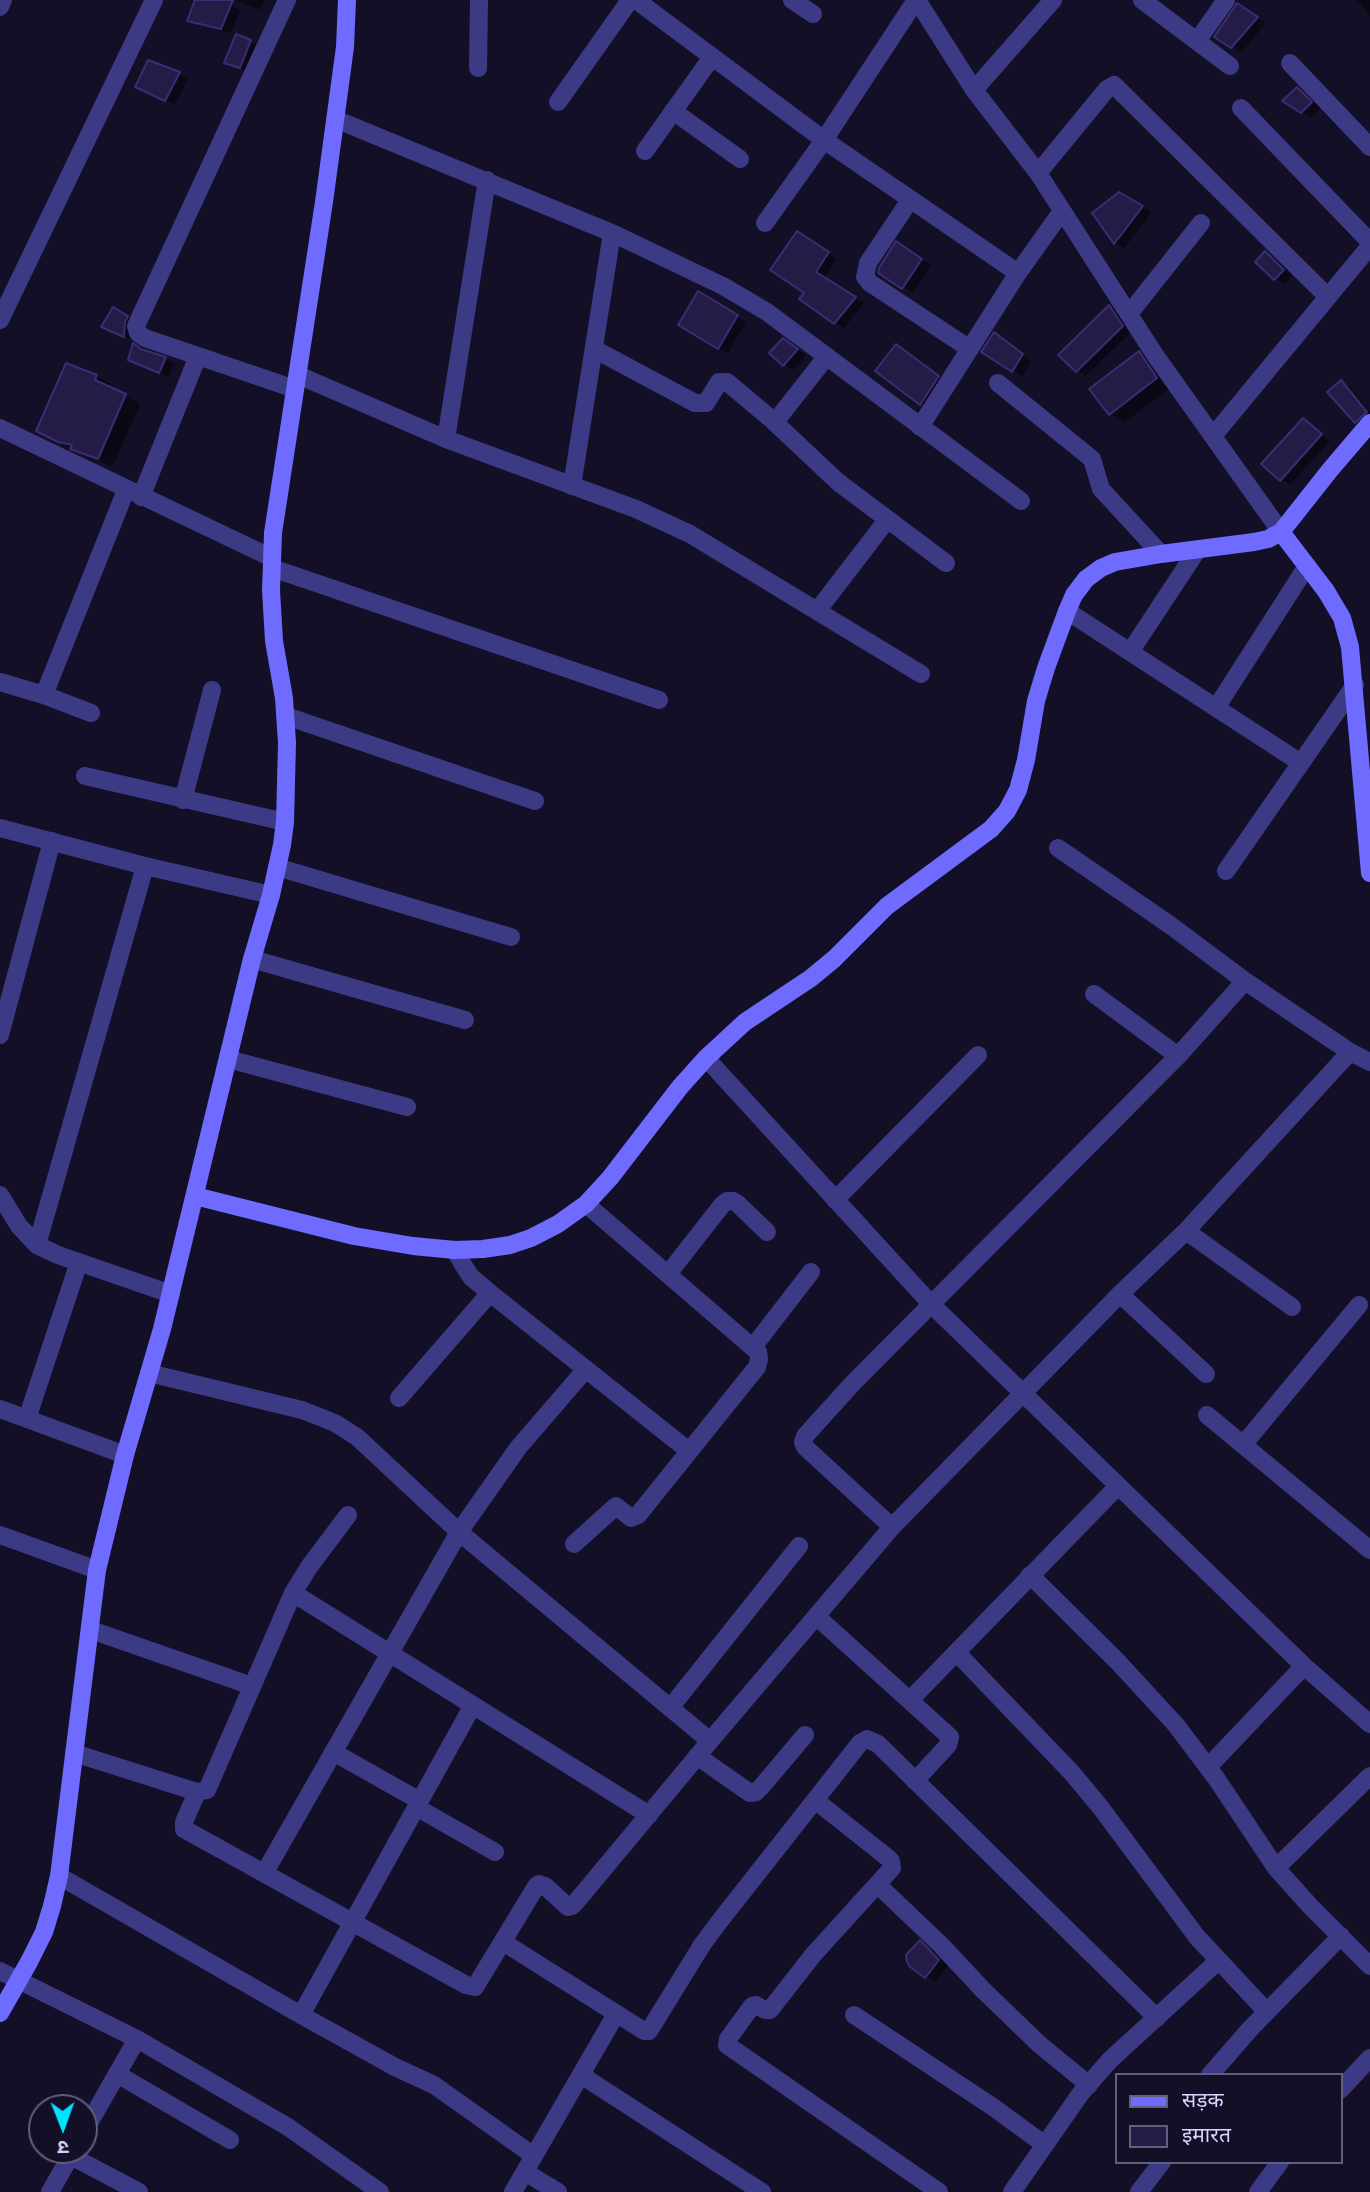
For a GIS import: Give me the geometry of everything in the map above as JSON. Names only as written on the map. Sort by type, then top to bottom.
[{"type":"street","points":[[0,7],[3,0]]},
{"type":"street","points":[[0,320],[154,0]]},
{"type":"street","points":[[287,0],[138,318],[138,334],[198,356],[296,382],[636,509],[690,534],[921,674]]},
{"type":"street","points":[[0,2013],[44,1932],[52,1906],[59,1876],[97,1570],[125,1455],[171,1294],[252,959],[271,895],[285,822],[286,716],[274,641],[272,563],[275,510],[335,119],[345,47],[347,0]]},
{"type":"street","points":[[478,68],[479,0]]},
{"type":"street","points":[[558,102],[630,0]]},
{"type":"street","points":[[636,0],[824,140],[1018,273]]},
{"type":"street","points":[[792,0],[813,14]]},
{"type":"street","points":[[765,223],[824,140],[916,0],[974,90],[1038,173],[1129,314],[1281,532],[1326,591],[1342,618],[1350,647],[1365,758],[1370,873]]},
{"type":"street","points":[[974,90],[1053,0]]},
{"type":"street","points":[[1142,0],[1230,66]]},
{"type":"street","points":[[1196,41],[1226,0]]},
{"type":"street","points":[[645,151],[712,57]]},
{"type":"street","points":[[1290,63],[1370,147]]},
{"type":"street","points":[[1038,173],[1107,89],[1114,85],[1328,297]]},
{"type":"street","points":[[1213,436],[1370,244],[1241,108]]},
{"type":"street","points":[[673,111],[740,159]]},
{"type":"street","points":[[335,119],[612,233],[723,286],[767,312],[1021,501]]},
{"type":"street","points":[[446,439],[486,180]]},
{"type":"street","points":[[910,200],[868,263],[865,277],[870,283],[970,349]]},
{"type":"street","points":[[920,427],[1018,273],[1062,211]]},
{"type":"street","points":[[1129,314],[1201,223]]},
{"type":"street","points":[[572,485],[612,233]]},
{"type":"street","points":[[594,349],[695,403],[706,403],[719,382],[727,382],[775,422],[838,482],[946,563]]},
{"type":"street","points":[[44,695],[198,356]]},
{"type":"street","points":[[775,422],[827,356]]},
{"type":"street","points":[[998,383],[1092,459],[1101,489],[1161,554]]},
{"type":"street","points":[[0,428],[272,563],[659,700]]},
{"type":"street","points":[[195,1196],[354,1236],[456,1250],[510,1245],[558,1224],[586,1204],[610,1178],[680,1087],[706,1058],[745,1022],[811,978],[887,906],[991,829],[1007,811],[1026,760],[1036,701],[1067,611],[1074,595],[1086,579],[1115,562],[1268,539],[1281,532],[1367,433]]},
{"type":"street","points":[[817,611],[887,520]]},
{"type":"street","points":[[1130,652],[1198,549]]},
{"type":"street","points":[[1216,708],[1307,566]]},
{"type":"street","points":[[1067,611],[1301,763]]},
{"type":"street","points":[[0,681],[91,713]]},
{"type":"street","points":[[1226,871],[1355,685]]},
{"type":"street","points":[[183,800],[212,690]]},
{"type":"street","points":[[286,716],[535,801]]},
{"type":"street","points":[[85,776],[285,822]]},
{"type":"street","points":[[0,828],[271,895]]},
{"type":"street","points":[[0,1035],[52,841]]},
{"type":"street","points":[[1058,848],[1170,925],[1245,981],[1350,1052],[1370,1062]]},
{"type":"street","points":[[37,1245],[145,866]]},
{"type":"street","points":[[277,867],[511,937]]},
{"type":"street","points":[[252,959],[465,1020]]},
{"type":"street","points":[[892,1527],[809,1451],[803,1442],[805,1436],[853,1383],[1178,1056],[1245,981]]},
{"type":"street","points":[[1094,994],[1178,1056]]},
{"type":"street","points":[[197,1792],[183,1825],[184,1829],[475,1987],[537,1885],[542,1884],[564,1905],[572,1906],[892,1527],[1120,1294],[1186,1231],[1350,1052]]},
{"type":"street","points":[[835,1200],[978,1055]]},
{"type":"street","points":[[706,1058],[932,1305],[1304,1666],[1370,1724]]},
{"type":"street","points":[[228,1059],[407,1107]]},
{"type":"street","points":[[0,1195],[19,1226],[37,1245],[171,1294]]},
{"type":"street","points":[[668,1275],[727,1201],[738,1204],[767,1232]]},
{"type":"street","points":[[574,1544],[616,1506],[631,1518],[638,1515],[757,1367],[759,1359],[758,1352],[586,1204]]},
{"type":"street","points":[[1186,1231],[1292,1307]]},
{"type":"street","points":[[456,1250],[471,1276],[490,1293],[689,1451]]},
{"type":"street","points":[[27,1419],[79,1262]]},
{"type":"street","points":[[753,1348],[811,1272]]},
{"type":"street","points":[[399,1398],[490,1293]]},
{"type":"street","points":[[1120,1294],[1206,1374]]},
{"type":"street","points":[[1243,1446],[1359,1305]]},
{"type":"street","points":[[265,1872],[460,1532],[519,1448],[586,1369]]},
{"type":"street","points":[[149,1373],[302,1410],[335,1423],[357,1437],[460,1532],[710,1741]]},
{"type":"street","points":[[0,1409],[125,1455]]},
{"type":"street","points":[[1206,1415],[1370,1549]]},
{"type":"street","points":[[910,1700],[958,1654],[1030,1575],[1118,1486]]},
{"type":"street","points":[[74,1754],[197,1792],[207,1790],[293,1593],[348,1515]]},
{"type":"street","points":[[0,1535],[97,1570]]},
{"type":"street","points":[[670,1708],[799,1546]]},
{"type":"street","points":[[1030,1575],[1176,1725],[1208,1767],[1276,1868],[1311,1908],[1370,1966]]},
{"type":"street","points":[[293,1593],[649,1815]]},
{"type":"street","points":[[816,1616],[947,1733],[950,1741],[915,1781]]},
{"type":"street","points":[[91,1630],[252,1686]]},
{"type":"street","points":[[958,1654],[1072,1773],[1198,1937],[1267,2012]]},
{"type":"street","points":[[1208,1767],[1304,1666]]},
{"type":"street","points":[[300,2015],[473,1705]]},
{"type":"street","points":[[697,1756],[750,1793],[756,1792],[805,1735]]},
{"type":"street","points":[[503,1942],[616,2014],[644,2031],[649,2031],[702,1945],[860,1743],[867,1739],[878,1744],[1157,2018]]},
{"type":"street","points":[[333,1752],[495,1852]]},
{"type":"street","points":[[1276,1868],[1370,1776]]},
{"type":"street","points":[[815,1800],[891,1861],[891,1871],[813,1955],[771,2010],[752,2006],[728,2039],[727,2045],[939,2192]]},
{"type":"street","points":[[59,1876],[300,2015],[395,2067],[434,2085],[530,2164],[558,2192]]},
{"type":"street","points":[[878,1885],[942,1945],[983,1990],[1039,2044],[1089,2085]]},
{"type":"street","points":[[1212,2073],[1341,1936]]},
{"type":"street","points":[[1012,2192],[1110,2060],[1218,1961]]},
{"type":"street","points":[[0,1972],[137,2039],[288,2127],[380,2192]]},
{"type":"street","points":[[513,2192],[616,2014]]},
{"type":"street","points":[[854,2015],[993,2107],[1045,2145]]},
{"type":"street","points":[[98,2107],[137,2039]]},
{"type":"street","points":[[1342,2088],[1370,2058]]},
{"type":"street","points":[[117,2074],[230,2140]]},
{"type":"street","points":[[581,2075],[762,2192]]},
{"type":"street","points":[[50,2192],[66,2164]]},
{"type":"street","points":[[91,2164],[139,2192]]},
{"type":"street","points":[[1139,2192],[1160,2164]]},
{"type":"street","points":[[1258,2192],[1279,2164]]},
{"type":"building","points":[[195,0],[233,0],[221,29],[187,21]]},
{"type":"building","points":[[1237,3],[1258,17],[1231,48],[1214,37]]},
{"type":"building","points":[[236,34],[251,40],[240,68],[224,63]]},
{"type":"building","points":[[148,60],[180,72],[165,101],[135,87]]},
{"type":"building","points":[[1297,87],[1312,102],[1301,113],[1282,101]]},
{"type":"building","points":[[1119,192],[1143,206],[1114,244],[1092,213]]},
{"type":"building","points":[[797,231],[829,252],[816,272],[856,297],[834,324],[799,299],[804,293],[770,270]]},
{"type":"building","points":[[896,241],[922,259],[902,289],[878,273]]},
{"type":"building","points":[[1265,251],[1284,270],[1274,280],[1255,262]]},
{"type":"building","points":[[698,291],[738,315],[718,349],[678,325]]},
{"type":"building","points":[[1109,305],[1123,326],[1076,372],[1058,355]]},
{"type":"building","points":[[113,307],[128,316],[124,337],[101,327]]},
{"type":"building","points":[[994,332],[1023,354],[1012,372],[981,352]]},
{"type":"building","points":[[783,338],[798,349],[783,366],[769,353]]},
{"type":"building","points":[[133,343],[141,349],[166,357],[159,373],[128,360]]},
{"type":"building","points":[[896,344],[939,376],[920,405],[875,371]]},
{"type":"building","points":[[1139,351],[1157,378],[1109,415],[1089,389]]},
{"type":"building","points":[[66,363],[97,375],[95,380],[126,394],[98,459],[70,449],[72,445],[58,442],[36,431]]},
{"type":"building","points":[[1341,380],[1367,412],[1355,423],[1327,392]]},
{"type":"building","points":[[1303,418],[1322,434],[1280,481],[1261,464]]},
{"type":"building","points":[[920,1940],[939,1960],[925,1978],[909,1966],[906,1955]]}]
